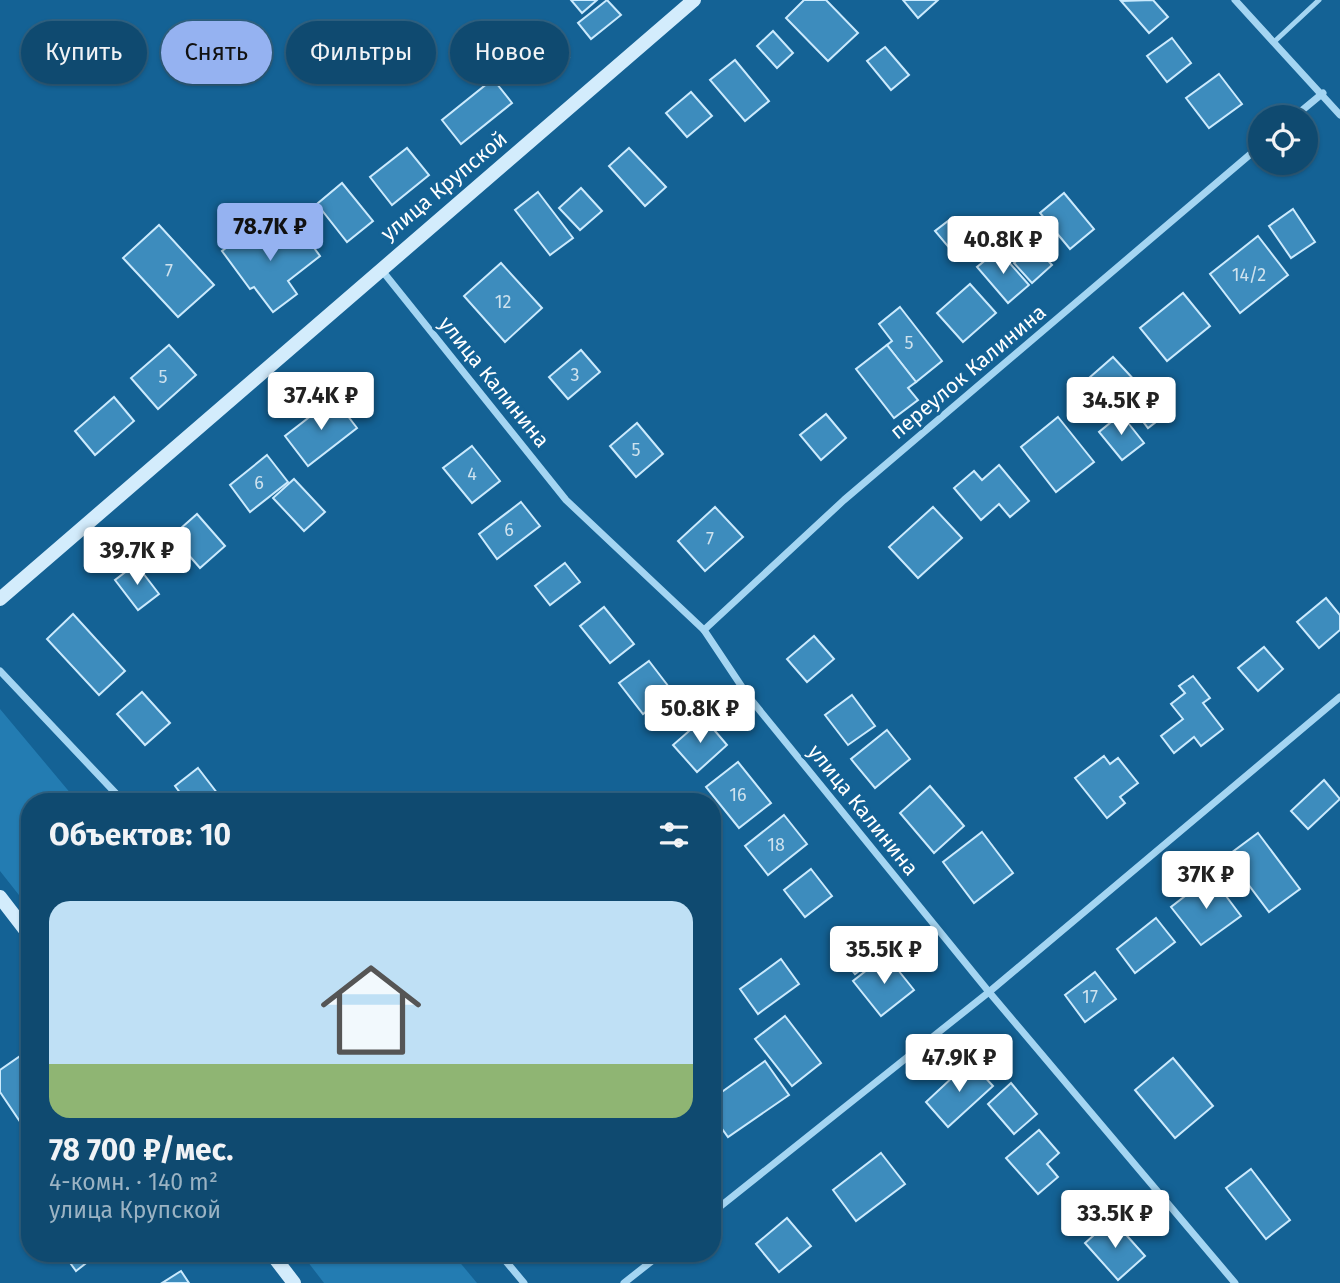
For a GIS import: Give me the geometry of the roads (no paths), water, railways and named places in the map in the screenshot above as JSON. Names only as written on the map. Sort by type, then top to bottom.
[{"type":"street","name":"улица Крупской","points":[[0,599],[380,268],[694,0]]},
{"type":"street","points":[[1235,0],[1340,115]]},
{"type":"street","points":[[1308,105],[1322,93]]},
{"type":"street","name":"переулок Калинина","points":[[704,631],[844,500],[1248,156]]},
{"type":"street","name":"улица Калинина","points":[[380,268],[566,500],[704,631],[748,696],[989,992],[1235,1283]]},
{"type":"street","points":[[0,671],[115,793]]},
{"type":"street","points":[[721,1206],[989,992],[1340,696]]},
{"type":"street","points":[[0,897],[21,924]]},
{"type":"street","points":[[278,1262],[294,1283]]},
{"type":"street","points":[[506,1262],[524,1283]]},
{"type":"street","points":[[624,1283],[651,1262]]},
{"type":"lane","points":[[1274,42],[1319,0]]}]
